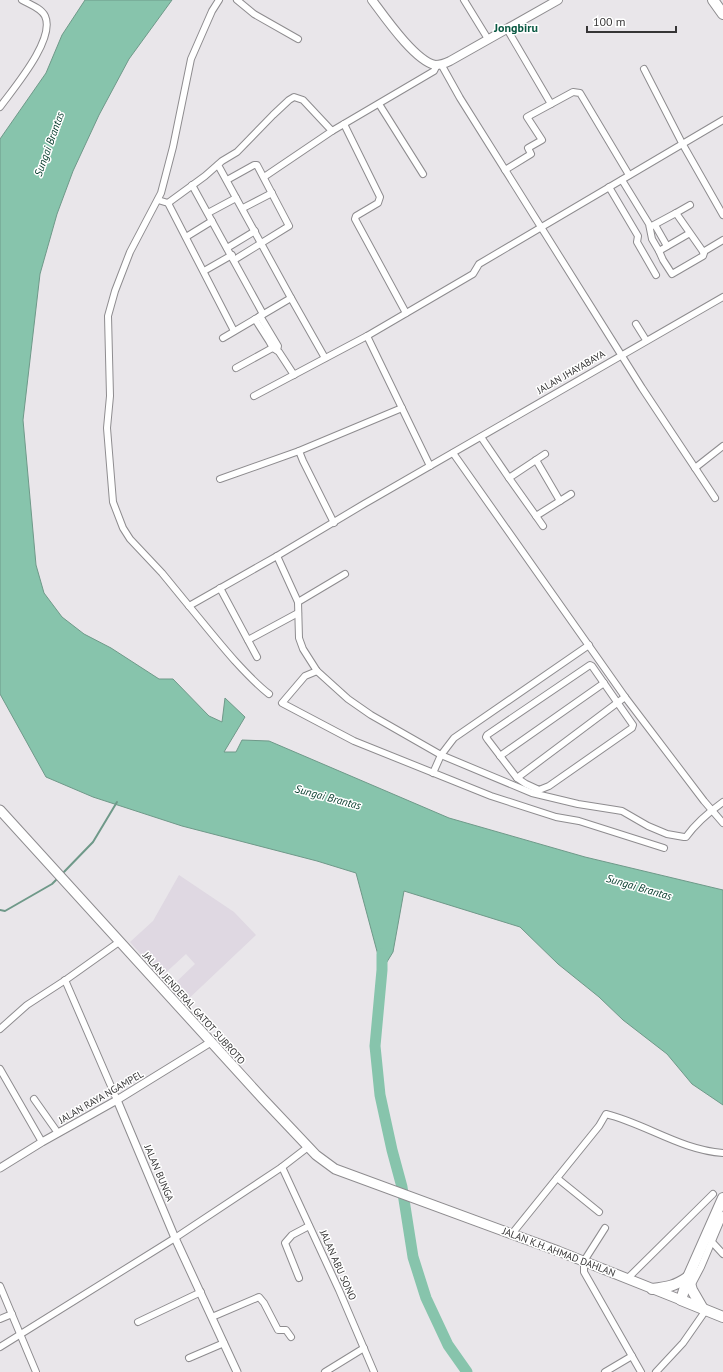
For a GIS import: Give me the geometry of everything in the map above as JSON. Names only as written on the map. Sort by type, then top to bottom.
[{"type":"highway","points":[[713,0],[723,14]]},
{"type":"highway","points":[[681,1300],[723,1198]]},
{"type":"highway","points":[[652,1289],[668,1287],[690,1281]]},
{"type":"highway","points":[[690,1281],[696,1298],[705,1310]]},
{"type":"highway","name":"JALAN K.H. AHMAD DAHLAN","points":[[681,1300],[723,1317]]},
{"type":"main road","points":[[372,0],[408,45],[423,59],[431,64],[439,65],[450,61],[558,0]]},
{"type":"main road","name":"JALAN JENDERAL GATOT SUBROTO","points":[[0,810],[308,1147],[324,1162],[335,1169],[393,1191]]},
{"type":"main road","name":"JALAN K.H. AHMAD DAHLAN","points":[[393,1191],[584,1261],[681,1300]]},
{"type":"street","points":[[0,107],[35,59],[43,43],[46,27],[45,17],[40,10],[22,0]]},
{"type":"street","points":[[219,0],[212,11],[191,59],[161,193],[130,252],[115,291],[108,316],[110,396],[107,428],[113,502],[123,528],[130,539],[162,573],[216,640],[250,677],[269,694]]},
{"type":"street","points":[[237,0],[254,14],[298,39]]},
{"type":"street","points":[[464,0],[488,39]]},
{"type":"street","points":[[507,29],[551,104]]},
{"type":"street","points":[[264,177],[332,131],[434,71],[439,65],[621,355],[714,498]]},
{"type":"street","points":[[644,69],[682,143],[723,215]]},
{"type":"street","points":[[505,170],[531,154],[528,148],[542,140],[527,117],[573,92],[580,93],[629,175]]},
{"type":"street","points":[[168,203],[222,161],[237,152],[273,115],[294,97],[303,100],[332,131]]},
{"type":"street","points":[[379,104],[423,174]]},
{"type":"street","points":[[254,395],[367,336],[474,273],[479,264],[723,120]]},
{"type":"street","points":[[344,124],[380,197],[378,203],[356,216],[355,219],[406,313]]},
{"type":"street","points":[[218,165],[325,358]]},
{"type":"street","points":[[204,271],[233,258],[289,226],[257,165],[254,165],[227,180]]},
{"type":"street","points":[[622,180],[667,246]]},
{"type":"street","points":[[192,185],[233,258],[259,317],[276,348],[293,374]]},
{"type":"street","points":[[609,187],[638,236],[637,242],[656,275]]},
{"type":"street","points":[[243,208],[272,192]]},
{"type":"street","points":[[208,213],[236,198]]},
{"type":"street","points":[[158,200],[168,203],[234,331]]},
{"type":"street","points":[[652,226],[690,205]]},
{"type":"street","points":[[676,213],[703,252]]},
{"type":"street","points":[[186,237],[212,221]]},
{"type":"street","points":[[652,226],[652,238],[672,274],[703,256],[703,252],[723,240]]},
{"type":"street","points":[[227,248],[255,231]]},
{"type":"street","points":[[659,250],[690,233]]},
{"type":"street","name":"JALAN JHAYABAYA","points":[[189,606],[646,340],[723,297]]},
{"type":"street","points":[[223,338],[291,298]]},
{"type":"street","points":[[636,324],[646,340]]},
{"type":"street","points":[[367,336],[430,466]]},
{"type":"street","points":[[236,368],[276,348]]},
{"type":"street","points":[[220,479],[299,451],[402,408]]},
{"type":"street","points":[[480,437],[543,526]]},
{"type":"street","points":[[694,468],[723,446]]},
{"type":"street","points":[[299,451],[334,522]]},
{"type":"street","points":[[453,453],[625,698],[711,811],[723,823]]},
{"type":"street","points":[[509,478],[545,454]]},
{"type":"street","points":[[536,460],[560,501]]},
{"type":"street","points":[[536,516],[570,494]]},
{"type":"street","points":[[277,556],[298,602],[300,642],[317,671],[348,699],[371,715],[441,755],[532,793],[578,804],[616,810],[627,814],[648,826],[667,834],[677,836],[686,836],[692,828],[723,802]]},
{"type":"street","points":[[298,602],[345,574]]},
{"type":"street","points":[[220,588],[257,657]]},
{"type":"street","points":[[248,640],[298,613]]},
{"type":"street","points":[[433,773],[441,755],[454,738],[589,646]]},
{"type":"street","points":[[588,665],[592,666],[617,703],[633,725],[632,728],[544,789],[539,790],[534,788],[517,778],[486,738],[506,722],[588,665]]},
{"type":"street","points":[[317,671],[305,676],[282,703],[354,741],[491,796],[556,817],[580,821],[664,848]]},
{"type":"street","points":[[500,756],[604,684]]},
{"type":"street","points":[[517,778],[625,698]]},
{"type":"street","points":[[0,1029],[27,1005],[120,942]]},
{"type":"street","name":"JALAN BUNGA","points":[[65,980],[118,1100],[175,1238],[201,1292],[236,1372]]},
{"type":"street","name":"JALAN RAYA NGAMPEL","points":[[0,1168],[42,1142],[118,1100],[211,1042]]},
{"type":"street","points":[[0,1069],[42,1142]]},
{"type":"street","points":[[34,1099],[58,1133]]},
{"type":"street","points":[[511,1235],[599,1126],[606,1114],[629,1121],[700,1150],[723,1153]]},
{"type":"street","points":[[0,1347],[175,1238],[282,1167],[308,1147]]},
{"type":"street","name":"JALAN ABU SONO","points":[[282,1167],[310,1226],[374,1372]]},
{"type":"street","points":[[557,1178],[599,1212]]},
{"type":"street","points":[[627,1279],[713,1194]]},
{"type":"street","points":[[690,1281],[701,1267],[723,1215]]},
{"type":"street","points":[[299,1278],[285,1243],[292,1235],[310,1226]]},
{"type":"street","points":[[606,1228],[584,1261],[584,1272],[641,1372]]},
{"type":"street","points":[[712,1242],[723,1254]]},
{"type":"street","points":[[0,1286],[36,1372]]},
{"type":"street","points":[[138,1322],[201,1292]]},
{"type":"street","points":[[212,1317],[259,1297],[264,1303],[278,1330],[286,1330],[291,1337]]},
{"type":"street","points":[[656,1372],[683,1343],[705,1310]]},
{"type":"street","points":[[0,1319],[12,1314]]},
{"type":"street","points":[[189,1358],[224,1343]]},
{"type":"street","points":[[325,1372],[364,1348]]},
{"type":"street","points":[[606,1372],[632,1356]]},
{"type":"shaded area","points":[[179,875],[234,912],[256,935],[183,1004],[169,989],[195,964],[186,954],[161,977],[130,942],[153,921]]},
{"type":"water","name":"Sungai Brantas","points":[[85,0],[172,0],[129,59],[99,115],[73,171],[57,214],[40,274],[23,420],[36,565],[44,593],[62,617],[84,634],[111,648],[159,679],[173,679],[209,716],[222,722],[225,698],[245,717],[224,752],[236,752],[242,740],[269,741],[449,818],[585,857],[723,890],[723,1105],[692,1084],[667,1054],[623,1020],[599,997],[558,964],[520,927],[404,891],[393,952],[382,970],[356,873],[317,861],[182,826],[93,797],[46,777],[0,694],[0,139],[46,73],[62,35]]},
{"type":"waterway","points":[[62,874],[93,842],[117,802]]},
{"type":"waterway","points":[[0,910],[5,911],[52,884],[59,877]]},
{"type":"waterway","points":[[382,954],[382,970],[375,1046],[380,1095],[402,1187],[413,1257],[426,1298],[448,1345],[467,1372]]},
{"type":"district","name":"Jongbiru","points":[[516,27]]}]
